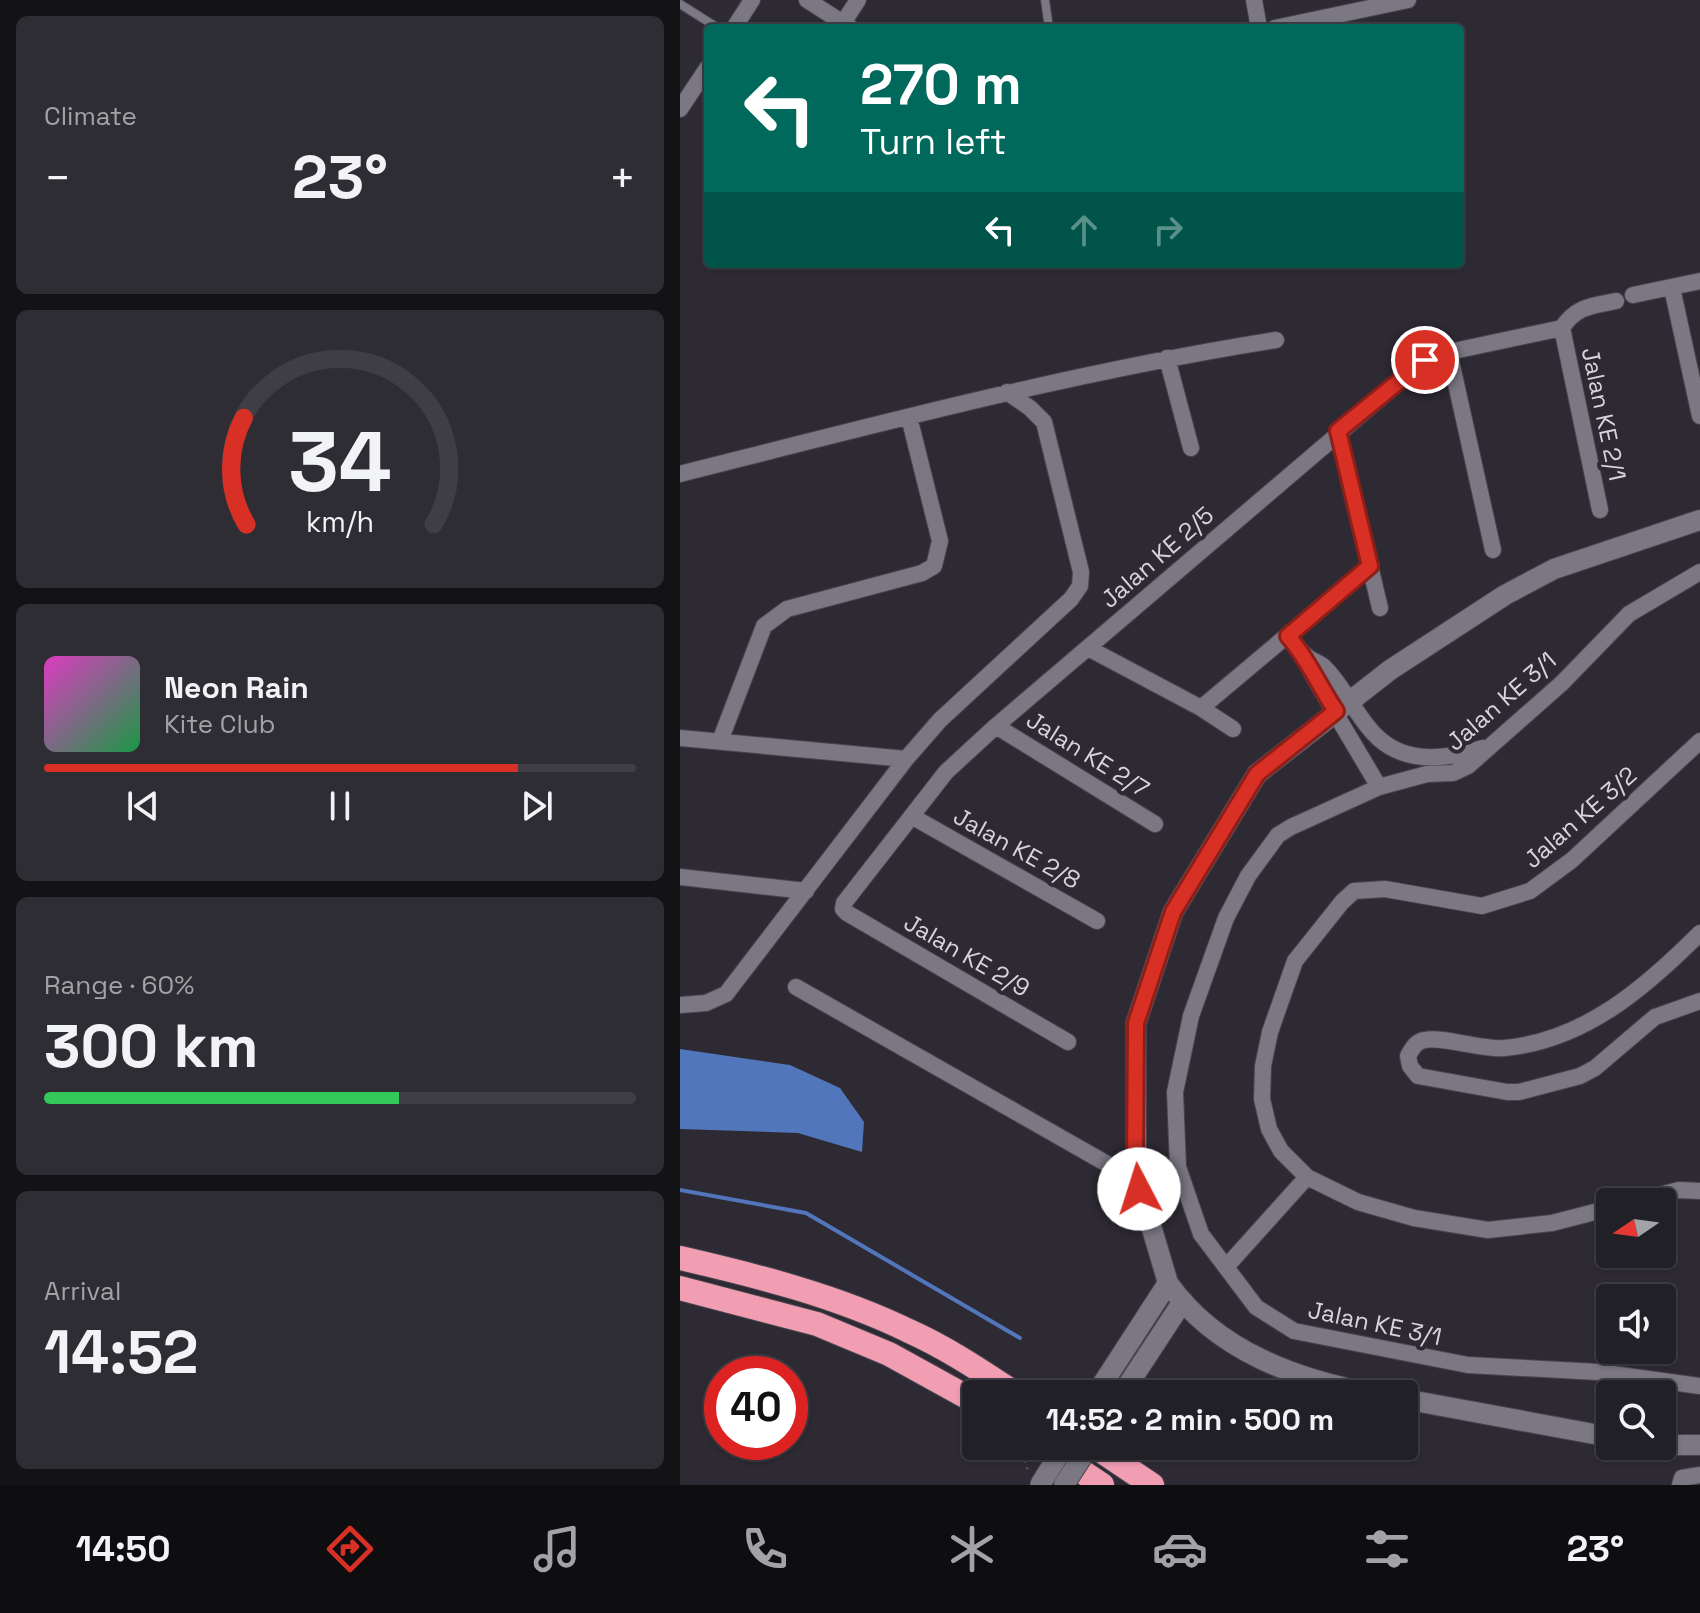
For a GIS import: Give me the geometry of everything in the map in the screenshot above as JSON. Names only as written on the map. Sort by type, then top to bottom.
[{"type":"highway","points":[[680,1258],[819,1295],[896,1325],[964,1360],[995,1380]]},
{"type":"highway","points":[[680,1288],[817,1324],[889,1354],[962,1394]]},
{"type":"highway","points":[[1065,1460],[1102,1485]]},
{"type":"highway","points":[[1114,1460],[1152,1485]]},
{"type":"street","points":[[737,24],[752,0]]},
{"type":"street","points":[[807,0],[844,24]]},
{"type":"street","points":[[848,24],[858,0]]},
{"type":"street","points":[[1254,0],[1258,24]]},
{"type":"street","points":[[1294,24],[1408,0]]},
{"type":"street","points":[[680,109],[704,73]]},
{"type":"street","points":[[1633,295],[1700,281]]},
{"type":"street","points":[[1672,288],[1700,416]]},
{"type":"street","points":[[1562,328],[1570,314],[1616,301]]},
{"type":"street","name":"Jalan KE 2/5","points":[[843,909],[844,903],[946,772],[1338,431],[1425,360],[1562,328]]},
{"type":"street","name":"Jalan KE 2/1","points":[[1562,328],[1600,510]]},
{"type":"street","points":[[680,474],[1007,392],[1167,358],[1276,340]]},
{"type":"street","points":[[1449,352],[1493,550]]},
{"type":"street","points":[[1167,358],[1191,448]]},
{"type":"street","points":[[680,1005],[706,1003],[726,994],[906,759],[940,720],[1071,599],[1080,586],[1081,572],[1044,422],[1007,392]]},
{"type":"street","points":[[720,741],[764,626],[776,616],[787,609],[922,573],[934,566],[940,541],[909,417]]},
{"type":"street","points":[[1338,431],[1380,608]]},
{"type":"street","points":[[1321,1380],[1301,1375],[1235,1347],[1176,1292],[1136,1175],[1136,1023],[1173,912],[1257,774],[1390,670],[1505,595],[1554,569],[1700,520]]},
{"type":"street","points":[[1201,708],[1370,566]]},
{"type":"street","name":"Jalan KE 3/1","points":[[1700,572],[1629,614],[1562,683],[1468,766],[1453,773],[1427,774],[1379,787],[1278,835],[1248,876],[1226,918],[1191,1016],[1175,1092],[1178,1167],[1201,1234],[1256,1307],[1294,1331],[1468,1365],[1598,1372],[1700,1386]]},
{"type":"street","points":[[1288,636],[1306,657],[1324,666],[1379,787]]},
{"type":"street","points":[[1088,648],[1201,708],[1233,729]]},
{"type":"street","points":[[1343,706],[1386,745],[1404,755],[1441,757],[1492,745]]},
{"type":"street","name":"Jalan KE 2/7","points":[[996,726],[1155,824]]},
{"type":"street","points":[[680,738],[906,759]]},
{"type":"street","name":"Jalan KE 3/2","points":[[1596,1212],[1552,1223],[1488,1230],[1414,1218],[1358,1202],[1307,1177],[1281,1151],[1269,1129],[1262,1099],[1263,1066],[1270,1032],[1295,961],[1354,891],[1385,889],[1482,906],[1530,891],[1572,860],[1700,741]]},
{"type":"street","name":"Jalan KE 2/8","points":[[913,817],[1097,921]]},
{"type":"street","points":[[680,877],[806,891]]},
{"type":"street","name":"Jalan KE 2/9","points":[[843,909],[1068,1042]]},
{"type":"street","points":[[1700,933],[1693,947],[1626,1001],[1574,1030],[1500,1049],[1425,1039],[1413,1046],[1408,1056],[1410,1066],[1418,1076],[1519,1092],[1580,1076],[1595,1068],[1655,1017],[1700,1001]]},
{"type":"street","points":[[796,987],[1116,1169],[1136,1175]]},
{"type":"street","points":[[1226,1267],[1307,1177]]},
{"type":"street","points":[[1676,1191],[1700,1191]]},
{"type":"street","points":[[1105,1380],[1176,1292]]},
{"type":"street","points":[[1129,1380],[1176,1292]]},
{"type":"street","points":[[1418,1402],[1596,1434]]},
{"type":"street","points":[[1676,1445],[1700,1445]]},
{"type":"street","points":[[1040,1485],[1055,1460]]},
{"type":"street","points":[[1064,1485],[1082,1460]]},
{"type":"street","points":[[1681,1482],[1700,1475]]},
{"type":"lane","points":[[1045,0],[1048,24]]},
{"type":"lane","points":[[680,4],[712,24]]},
{"type":"water","points":[[680,1049],[790,1065],[840,1088],[864,1122],[862,1152],[798,1133],[680,1129]]},
{"type":"waterway","points":[[680,1190],[806,1213],[1020,1338]]},
{"type":"route","points":[[1139,1189],[1135,1166],[1136,1023],[1173,912],[1257,774],[1336,711],[1312,674],[1306,657],[1288,636],[1370,566],[1338,431],[1425,360]]}]
